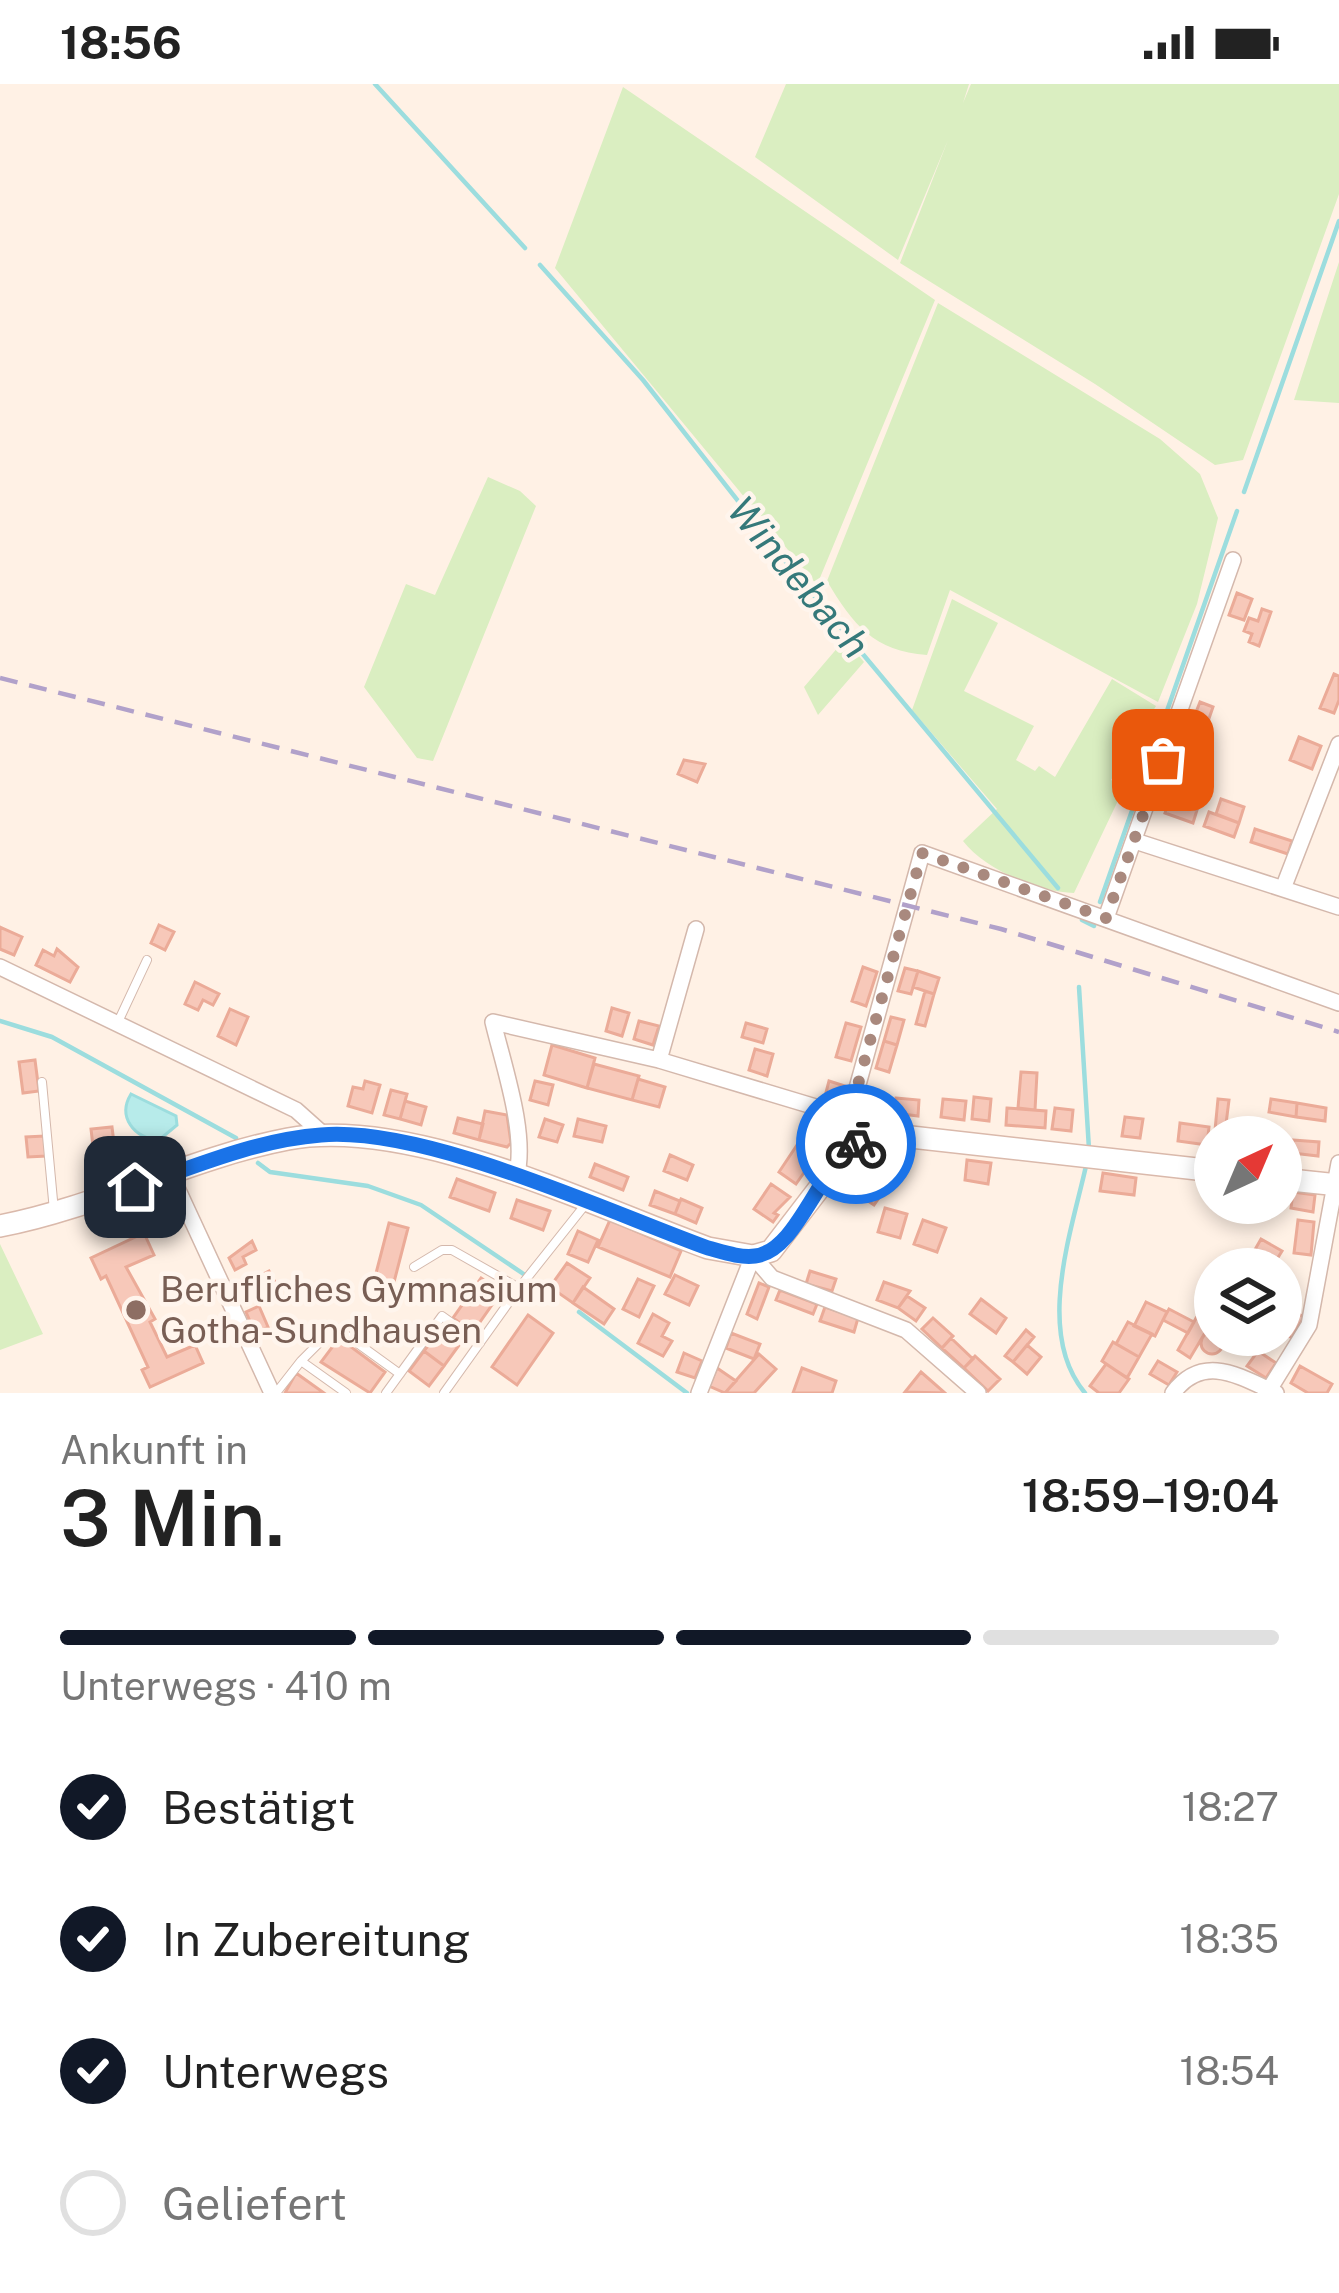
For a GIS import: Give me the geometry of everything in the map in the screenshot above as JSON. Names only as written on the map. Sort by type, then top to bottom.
[{"type":"street","points":[[1106,918],[1233,560]]},
{"type":"street","points":[[1284,886],[1339,744]]},
{"type":"street","points":[[1135,841],[1339,907]]},
{"type":"street","points":[[859,1142],[849,1117],[922,853],[1339,1003]]},
{"type":"street","points":[[659,1060],[695,929]]},
{"type":"street","points":[[0,967],[296,1110],[324,1135]]},
{"type":"street","points":[[516,1177],[520,1163],[512,1101],[493,1022],[659,1060],[849,1117]]},
{"type":"street","points":[[0,1226],[239,1151],[324,1135],[396,1141],[516,1177],[708,1248],[753,1256],[778,1245],[834,1163],[859,1142],[910,1138],[1194,1169]]},
{"type":"street","points":[[171,1175],[274,1393]]},
{"type":"street","points":[[1173,1393],[1187,1378],[1212,1369],[1233,1372],[1273,1392],[1309,1325],[1336,1178],[1302,1179]]},
{"type":"street","points":[[753,1256],[772,1278],[906,1330],[969,1390]]},
{"type":"street","points":[[699,1393],[753,1256]]},
{"type":"lane","points":[[118,1024],[147,960]]},
{"type":"lane","points":[[42,1082],[54,1212]]},
{"type":"lane","points":[[445,1393],[586,1203]]},
{"type":"lane","points":[[414,1267],[442,1250],[457,1251],[519,1288]]},
{"type":"lane","points":[[386,1393],[442,1316],[480,1343]]},
{"type":"lane","points":[[274,1393],[335,1327],[400,1374]]},
{"type":"lane","points":[[301,1361],[346,1393]]},
{"type":"green space","points":[[786,84],[969,84],[963,103],[971,84],[1339,84],[1339,194],[1243,460],[1215,465],[900,263],[948,140],[898,260],[755,157]]},
{"type":"green space","points":[[623,87],[935,300],[817,585],[555,268]]},
{"type":"green space","points":[[1339,262],[1339,403],[1294,400]]},
{"type":"green space","points":[[938,303],[1160,439],[1200,474],[1218,518],[1197,604],[1158,702],[950,590],[927,655],[893,648],[856,623],[827,581]]},
{"type":"green space","points":[[488,477],[520,491],[536,506],[433,761],[417,758],[364,687],[406,584],[435,595]]},
{"type":"green space","points":[[952,599],[998,623],[964,691],[1034,726],[1016,760],[1035,771],[1039,766],[1055,777],[1112,679],[1156,706],[1111,780],[1124,788],[1074,893],[1013,877],[984,861],[963,841],[997,809],[912,710]]},
{"type":"green space","points":[[845,639],[864,662],[818,715],[804,687]]},
{"type":"green space","points":[[0,1244],[43,1334],[0,1350]]},
{"type":"water","points":[[131,1094],[176,1116],[177,1125],[159,1140],[135,1131],[126,1111]]},
{"type":"building","points":[[1237,593],[1252,599],[1244,620],[1229,615]]},
{"type":"building","points":[[1262,609],[1271,612],[1259,646],[1249,642],[1252,634],[1244,631],[1249,618],[1258,621]]},
{"type":"building","points":[[1334,674],[1339,676],[1339,700],[1334,713],[1320,708]]},
{"type":"building","points":[[1200,702],[1213,707],[1205,730],[1191,725]]},
{"type":"building","points":[[1299,737],[1321,746],[1312,769],[1290,760]]},
{"type":"building","points":[[684,760],[705,764],[697,782],[678,774]]},
{"type":"building","points":[[1221,799],[1244,807],[1239,823],[1216,814]]},
{"type":"building","points":[[1169,801],[1197,810],[1193,823],[1165,813]]},
{"type":"building","points":[[1209,812],[1239,823],[1234,837],[1204,826]]},
{"type":"building","points":[[1255,829],[1292,841],[1288,854],[1251,842]]},
{"type":"building","points":[[159,925],[174,932],[165,950],[151,943]]},
{"type":"building","points":[[0,927],[22,937],[14,955],[0,949]]},
{"type":"building","points":[[57,949],[78,967],[70,982],[36,965],[43,950],[54,956]]},
{"type":"building","points":[[863,967],[877,972],[866,1006],[852,1001]]},
{"type":"building","points":[[905,968],[918,971],[911,994],[898,991]]},
{"type":"building","points":[[918,971],[939,978],[934,994],[913,987]]},
{"type":"building","points":[[195,982],[219,994],[213,1005],[203,1000],[198,1010],[185,1004]]},
{"type":"building","points":[[925,991],[934,994],[925,1026],[916,1024]]},
{"type":"building","points":[[612,1008],[629,1013],[622,1036],[606,1031]]},
{"type":"building","points":[[230,1009],[248,1017],[236,1045],[218,1036]]},
{"type":"building","points":[[891,1017],[904,1020],[897,1045],[884,1041]]},
{"type":"building","points":[[639,1021],[659,1026],[653,1045],[634,1039]]},
{"type":"building","points":[[746,1023],[767,1029],[763,1043],[742,1037]]},
{"type":"building","points":[[846,1023],[861,1027],[851,1061],[836,1057]]},
{"type":"building","points":[[884,1041],[897,1045],[889,1072],[876,1068]]},
{"type":"building","points":[[552,1045],[595,1058],[587,1088],[544,1075]]},
{"type":"building","points":[[755,1049],[773,1054],[767,1076],[749,1070]]},
{"type":"building","points":[[35,1060],[39,1091],[23,1093],[19,1062]]},
{"type":"building","points":[[594,1064],[639,1076],[632,1100],[587,1088]]},
{"type":"building","points":[[1021,1072],[1037,1073],[1035,1110],[1018,1108]]},
{"type":"building","points":[[638,1079],[665,1087],[659,1107],[632,1100]]},
{"type":"building","points":[[365,1081],[380,1085],[372,1113],[348,1106],[353,1087],[363,1089]]},
{"type":"building","points":[[535,1081],[553,1085],[548,1105],[530,1100]]},
{"type":"building","points":[[829,1081],[845,1086],[840,1105],[824,1100]]},
{"type":"building","points":[[391,1090],[407,1094],[400,1119],[384,1115]]},
{"type":"building","points":[[974,1097],[991,1099],[989,1121],[972,1119]]},
{"type":"building","points":[[896,1098],[919,1100],[918,1116],[894,1113]]},
{"type":"building","points":[[943,1099],[966,1101],[964,1120],[941,1117]]},
{"type":"building","points":[[1218,1099],[1229,1100],[1227,1116],[1216,1116]]},
{"type":"building","points":[[1271,1099],[1297,1103],[1296,1116],[1269,1112]]},
{"type":"building","points":[[405,1101],[426,1107],[421,1125],[400,1119]]},
{"type":"building","points":[[1297,1103],[1326,1108],[1325,1121],[1296,1116]]},
{"type":"building","points":[[1007,1108],[1046,1111],[1045,1128],[1006,1125]]},
{"type":"building","points":[[1055,1108],[1073,1110],[1071,1131],[1052,1129]]},
{"type":"building","points":[[485,1111],[507,1115],[511,1143],[507,1147],[479,1140]]},
{"type":"building","points":[[1125,1117],[1143,1119],[1140,1138],[1122,1136]]},
{"type":"building","points":[[458,1118],[483,1124],[479,1140],[454,1133]]},
{"type":"building","points":[[545,1119],[563,1125],[557,1142],[539,1137]]},
{"type":"building","points":[[578,1119],[606,1126],[602,1142],[574,1136]]},
{"type":"building","points":[[1180,1123],[1194,1125],[1194,1143],[1178,1141]]},
{"type":"building","points":[[112,1127],[114,1143],[93,1146],[91,1129]]},
{"type":"building","points":[[44,1136],[46,1156],[28,1157],[26,1137]]},
{"type":"building","points":[[1302,1141],[1319,1142],[1318,1156],[1302,1154]]},
{"type":"building","points":[[797,1145],[815,1157],[796,1184],[779,1172]]},
{"type":"building","points":[[670,1155],[693,1165],[687,1180],[664,1171]]},
{"type":"building","points":[[967,1160],[991,1163],[988,1184],[965,1180]]},
{"type":"building","points":[[595,1164],[628,1177],[623,1190],[590,1177]]},
{"type":"building","points":[[851,1165],[886,1188],[874,1205],[839,1182]]},
{"type":"building","points":[[1103,1173],[1136,1178],[1134,1195],[1100,1191]]},
{"type":"building","points":[[457,1179],[495,1193],[489,1211],[450,1197]]},
{"type":"building","points":[[771,1184],[790,1197],[774,1213],[778,1215],[773,1222],[754,1209]]},
{"type":"building","points":[[655,1191],[680,1201],[675,1214],[650,1205]]},
{"type":"building","points":[[1302,1193],[1315,1195],[1313,1212],[1302,1210]]},
{"type":"building","points":[[681,1199],[702,1208],[696,1223],[675,1214]]},
{"type":"building","points":[[517,1200],[550,1211],[543,1230],[511,1218]]},
{"type":"building","points":[[885,1208],[907,1214],[900,1238],[878,1232]]},
{"type":"building","points":[[610,1220],[681,1251],[670,1277],[598,1247]]},
{"type":"building","points":[[923,1220],[946,1228],[937,1252],[914,1244]]},
{"type":"building","points":[[1314,1222],[1311,1255],[1295,1248],[1298,1224]]},
{"type":"building","points":[[389,1223],[408,1228],[393,1286],[374,1281]]},
{"type":"building","points":[[578,1231],[598,1240],[588,1262],[568,1254]]},
{"type":"building","name":"Berufliches Gymnasium Gotha-Sundhausen","points":[[144,1233],[154,1255],[126,1267],[155,1319],[150,1322],[167,1357],[195,1345],[203,1363],[150,1387],[142,1370],[148,1367],[106,1276],[101,1279],[91,1258]]},
{"type":"building","points":[[1261,1239],[1277,1248],[1256,1248]]},
{"type":"building","points":[[252,1241],[256,1250],[243,1257],[246,1264],[235,1270],[229,1258]]},
{"type":"building","points":[[567,1263],[590,1278],[573,1303],[550,1287]]},
{"type":"building","points":[[269,1271],[275,1282],[247,1299],[241,1286]]},
{"type":"building","points":[[810,1271],[836,1279],[832,1291],[806,1284]]},
{"type":"building","points":[[675,1275],[698,1286],[689,1305],[665,1294]]},
{"type":"building","points":[[481,1278],[501,1292],[473,1332],[453,1318]]},
{"type":"building","points":[[638,1279],[654,1286],[639,1317],[623,1309]]},
{"type":"building","points":[[884,1282],[910,1291],[898,1308],[877,1300]]},
{"type":"building","points":[[759,1283],[769,1287],[757,1319],[747,1314]]},
{"type":"building","points":[[583,1287],[614,1309],[604,1324],[573,1303]]},
{"type":"building","points":[[780,1290],[817,1304],[813,1314],[776,1300]]},
{"type":"building","points":[[907,1296],[925,1308],[916,1321],[898,1308]]},
{"type":"building","points":[[981,1299],[1006,1318],[996,1333],[970,1314]]},
{"type":"building","points":[[1146,1302],[1167,1312],[1155,1336],[1134,1326]]},
{"type":"building","points":[[259,1306],[268,1327],[255,1333],[246,1312]]},
{"type":"building","points":[[825,1307],[858,1318],[854,1332],[820,1321]]},
{"type":"building","points":[[1169,1309],[1194,1322],[1188,1333],[1163,1320]]},
{"type":"building","points":[[653,1314],[669,1323],[662,1336],[672,1341],[663,1356],[638,1343]]},
{"type":"building","points":[[528,1315],[553,1333],[517,1385],[492,1367]]},
{"type":"building","points":[[933,1318],[953,1336],[942,1348],[922,1329]]},
{"type":"building","points":[[1128,1322],[1152,1334],[1139,1357],[1116,1344]]},
{"type":"building","points":[[1194,1322],[1194,1351],[1190,1358],[1178,1350]]},
{"type":"building","points":[[445,1323],[465,1337],[444,1366],[424,1351]]},
{"type":"building","points":[[1026,1330],[1034,1337],[1013,1362],[1005,1356]]},
{"type":"building","points":[[731,1333],[760,1344],[754,1359],[726,1348]]},
{"type":"building","points":[[339,1338],[385,1372],[370,1393],[321,1362]]},
{"type":"building","points":[[951,1338],[973,1359],[964,1368],[942,1348]]},
{"type":"building","points":[[1113,1342],[1139,1357],[1127,1378],[1102,1361]]},
{"type":"building","points":[[1027,1345],[1041,1357],[1027,1374],[1013,1362]]},
{"type":"building","points":[[424,1351],[444,1366],[429,1386],[409,1371]]},
{"type":"building","points":[[684,1353],[702,1361],[695,1378],[677,1372]]},
{"type":"building","points":[[759,1354],[776,1369],[754,1393],[725,1393]]},
{"type":"building","points":[[975,1356],[1000,1379],[988,1391],[964,1368]]},
{"type":"building","points":[[1254,1356],[1276,1363],[1266,1378],[1247,1366]]},
{"type":"building","points":[[1158,1361],[1177,1372],[1169,1385],[1150,1374]]},
{"type":"building","points":[[1106,1364],[1129,1379],[1119,1393],[1099,1393],[1090,1386]]},
{"type":"building","points":[[1300,1366],[1332,1384],[1327,1393],[1308,1393],[1291,1383]]},
{"type":"building","points":[[717,1368],[736,1381],[725,1393],[709,1386]]},
{"type":"building","points":[[802,1368],[836,1381],[832,1393],[793,1393]]},
{"type":"building","points":[[921,1372],[945,1393],[905,1392]]},
{"type":"building","points":[[296,1373],[324,1393],[285,1393]]},
{"type":"waterway","name":"Windebach","points":[[375,84],[525,248]]},
{"type":"waterway","points":[[1244,492],[1339,221]]},
{"type":"waterway","name":"Windebach","points":[[540,265],[643,380],[786,562],[1058,888]]},
{"type":"waterway","points":[[1100,902],[1237,511]]},
{"type":"waterway","name":"Windebach","points":[[1082,920],[1094,926]]},
{"type":"waterway","name":"Windebach","points":[[1079,987],[1089,1149]]},
{"type":"waterway","points":[[0,1021],[52,1037],[236,1138]]},
{"type":"waterway","points":[[258,1163],[270,1172],[368,1186],[421,1205],[525,1275]]},
{"type":"waterway","points":[[1085,1393],[1070,1369],[1059,1313],[1066,1252],[1086,1166]]},
{"type":"waterway","points":[[579,1312],[687,1393]]},
{"type":"railway","points":[[0,678],[1001,929],[1339,1032]]},
{"type":"way so far","points":[[856,1144],[849,1117],[922,853],[1106,918],[1163,760]]},
{"type":"place","name":"Berufliches Gymnasium Gotha-Sundhausen","points":[[136,1310]]},
{"type":"route","points":[[135,1187],[209,1160],[289,1139],[361,1135],[445,1154],[708,1248],[753,1256],[778,1245],[834,1163],[856,1144]]}]
